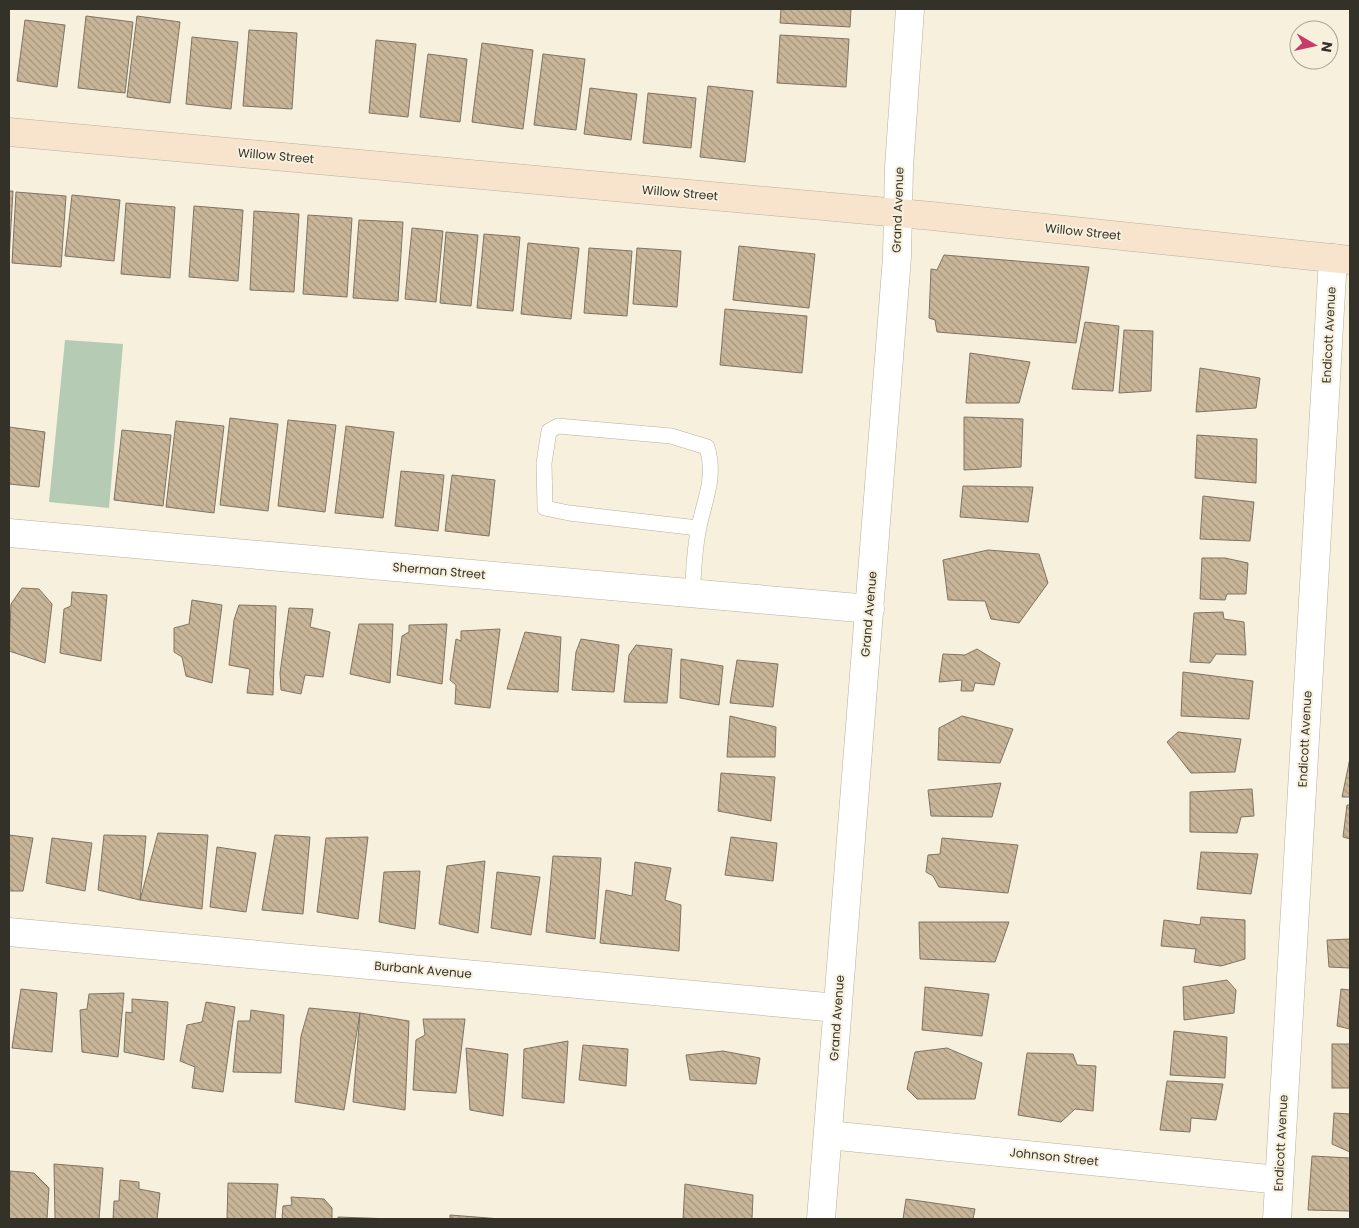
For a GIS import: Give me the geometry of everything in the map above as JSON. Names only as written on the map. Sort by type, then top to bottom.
[{"type":"street","name":"Grand Avenue","points":[[821,1219],[895,277],[899,167],[910,9]]},
{"type":"street","name":"Willow Street","points":[[9,132],[898,213],[1342,259]]},
{"type":"street","name":"Endicott Avenue","points":[[1277,1219],[1342,259]]},
{"type":"street","name":"Sherman Street","points":[[9,533],[870,609]]},
{"type":"street","name":"Burbank Avenue","points":[[9,932],[837,1008]]},
{"type":"street","name":"Johnson Street","points":[[828,1135],[1279,1180]]},
{"type":"lane","points":[[692,594],[698,528],[709,490],[712,463],[707,447],[671,436],[558,426],[548,431],[544,463],[545,508],[569,513],[698,528]]},
{"type":"green space","points":[[65,340],[123,344],[109,508],[49,502]]},
{"type":"building","points":[[781,9],[851,9],[850,27],[780,23]]},
{"type":"building","points":[[86,16],[133,22],[125,93],[78,88]]},
{"type":"building","points":[[137,16],[180,22],[170,103],[127,97]]},
{"type":"building","points":[[25,20],[65,25],[57,87],[17,81]]},
{"type":"building","points":[[249,30],[297,33],[292,109],[243,106]]},
{"type":"building","points":[[780,35],[849,39],[846,87],[777,83]]},
{"type":"building","points":[[192,37],[238,42],[231,109],[186,104]]},
{"type":"building","points":[[376,40],[416,44],[408,117],[369,113]]},
{"type":"building","points":[[482,43],[533,50],[523,129],[472,122]]},
{"type":"building","points":[[428,54],[467,59],[460,122],[420,117]]},
{"type":"building","points":[[543,54],[585,59],[576,130],[534,125]]},
{"type":"building","points":[[708,86],[753,91],[745,162],[700,157]]},
{"type":"building","points":[[590,88],[637,94],[631,140],[584,134]]},
{"type":"building","points":[[648,93],[696,98],[691,148],[643,143]]},
{"type":"building","points":[[9,191],[13,191],[9,259]]},
{"type":"building","points":[[16,192],[66,196],[61,267],[12,263]]},
{"type":"building","points":[[72,195],[120,200],[114,261],[65,256]]},
{"type":"building","points":[[126,203],[175,207],[170,278],[121,274]]},
{"type":"building","points":[[194,206],[243,210],[238,281],[189,277]]},
{"type":"building","points":[[254,211],[299,214],[294,292],[250,290]]},
{"type":"building","points":[[308,215],[352,218],[347,297],[303,294]]},
{"type":"building","points":[[359,220],[403,222],[398,301],[353,298]]},
{"type":"building","points":[[412,228],[443,231],[436,302],[405,299]]},
{"type":"building","points":[[446,232],[478,235],[471,306],[440,303]]},
{"type":"building","points":[[484,234],[520,237],[513,311],[477,308]]},
{"type":"building","points":[[528,243],[579,248],[571,319],[521,314]]},
{"type":"building","points":[[739,246],[815,254],[809,308],[733,300]]},
{"type":"building","points":[[589,248],[632,251],[627,316],[584,313]]},
{"type":"building","points":[[637,248],[681,251],[677,307],[633,304]]},
{"type":"building","points":[[944,255],[1089,267],[1076,343],[937,332],[935,320],[929,318],[931,269],[937,270]]},
{"type":"building","points":[[725,309],[807,316],[802,373],[720,365]]},
{"type":"building","points":[[1085,322],[1119,326],[1113,391],[1072,389]]},
{"type":"building","points":[[1124,330],[1153,331],[1151,391],[1119,393]]},
{"type":"building","points":[[970,353],[1030,362],[1019,403],[966,403]]},
{"type":"building","points":[[1200,368],[1260,378],[1256,408],[1196,412]]},
{"type":"building","points":[[964,417],[1023,419],[1021,467],[964,470]]},
{"type":"building","points":[[230,418],[278,424],[268,511],[220,505]]},
{"type":"building","points":[[288,420],[336,425],[325,512],[278,506]]},
{"type":"building","points":[[176,421],[224,426],[214,513],[166,507]]},
{"type":"building","points":[[346,426],[394,432],[383,518],[335,513]]},
{"type":"building","points":[[9,427],[45,432],[39,487],[9,484]]},
{"type":"building","points":[[122,430],[171,435],[163,506],[114,500]]},
{"type":"building","points":[[1197,435],[1257,439],[1256,483],[1195,478]]},
{"type":"building","points":[[401,471],[444,475],[438,531],[395,526]]},
{"type":"building","points":[[452,475],[495,480],[489,536],[445,531]]},
{"type":"building","points":[[963,486],[1033,487],[1028,522],[960,517]]},
{"type":"building","points":[[1203,496],[1254,502],[1250,541],[1200,539]]},
{"type":"building","points":[[988,550],[1039,554],[1048,583],[1019,623],[991,619],[985,601],[948,600],[943,560]]},
{"type":"building","points":[[1202,558],[1225,558],[1248,563],[1246,594],[1227,594],[1225,600],[1200,599]]},
{"type":"building","points":[[22,588],[39,589],[52,604],[45,663],[9,651],[11,604]]},
{"type":"building","points":[[72,592],[107,595],[101,661],[60,653],[64,609],[71,606]]},
{"type":"building","points":[[192,600],[222,605],[212,683],[186,676],[182,657],[174,652],[174,628],[189,624]]},
{"type":"building","points":[[239,605],[276,606],[273,695],[247,693],[250,669],[229,665],[234,620]]},
{"type":"building","points":[[289,608],[313,609],[310,627],[330,632],[323,677],[305,675],[301,694],[281,690],[280,673]]},
{"type":"building","points":[[1223,612],[1224,619],[1244,622],[1246,655],[1216,654],[1210,663],[1190,662],[1194,613]]},
{"type":"building","points":[[359,624],[393,624],[390,683],[350,674]]},
{"type":"building","points":[[447,624],[442,684],[397,675],[402,636],[409,632],[409,625]]},
{"type":"building","points":[[500,629],[490,708],[455,704],[456,685],[450,680],[456,639],[461,641],[461,631]]},
{"type":"building","points":[[525,632],[561,637],[558,692],[507,689]]},
{"type":"building","points":[[581,639],[619,645],[614,692],[572,690],[576,652]]},
{"type":"building","points":[[636,645],[672,649],[667,703],[624,702],[629,655]]},
{"type":"building","points":[[977,649],[1000,663],[994,685],[975,683],[973,691],[961,691],[962,680],[939,682],[943,654],[965,655]]},
{"type":"building","points":[[681,659],[723,666],[719,705],[680,698]]},
{"type":"building","points":[[737,660],[778,664],[773,707],[730,703]]},
{"type":"building","points":[[1183,672],[1253,681],[1249,719],[1181,716]]},
{"type":"building","points":[[730,716],[776,727],[775,757],[727,757]]},
{"type":"building","points":[[962,716],[1013,729],[1000,763],[938,760],[939,728]]},
{"type":"building","points":[[1178,732],[1241,739],[1235,772],[1191,773],[1167,742]]},
{"type":"building","points":[[1350,758],[1350,797],[1342,797]]},
{"type":"building","points":[[721,773],[775,777],[771,821],[718,811]]},
{"type":"building","points":[[1001,783],[992,817],[931,816],[928,790]]},
{"type":"building","points":[[1252,789],[1254,816],[1241,817],[1237,833],[1190,832],[1190,792]]},
{"type":"building","points":[[1347,805],[1350,805],[1350,839],[1343,837]]},
{"type":"building","points":[[158,833],[208,835],[202,909],[140,900]]},
{"type":"building","points":[[9,835],[33,838],[23,891],[9,891]]},
{"type":"building","points":[[104,835],[146,836],[140,900],[98,890]]},
{"type":"building","points":[[275,835],[310,837],[303,914],[262,910]]},
{"type":"building","points":[[368,837],[358,919],[317,912],[326,838]]},
{"type":"building","points":[[731,837],[777,843],[773,881],[725,875]]},
{"type":"building","points":[[52,838],[92,843],[85,891],[46,883]]},
{"type":"building","points":[[942,838],[1018,845],[1008,893],[939,887],[933,876],[926,872],[928,855],[940,854]]},
{"type":"building","points":[[217,847],[256,853],[246,912],[210,907]]},
{"type":"building","points":[[1201,852],[1258,854],[1251,894],[1197,889]]},
{"type":"building","points":[[553,856],[601,858],[595,939],[546,932]]},
{"type":"building","points":[[485,861],[478,933],[439,924],[447,866]]},
{"type":"building","points":[[635,862],[671,868],[665,900],[681,905],[679,951],[600,943],[606,890],[632,896]]},
{"type":"building","points":[[420,871],[415,929],[379,922],[384,872]]},
{"type":"building","points":[[497,872],[540,877],[531,935],[491,928]]},
{"type":"building","points":[[1201,917],[1245,920],[1245,959],[1221,966],[1194,962],[1196,949],[1161,946],[1164,920],[1200,925]]},
{"type":"building","points":[[919,922],[1009,922],[995,962],[920,959]]},
{"type":"building","points":[[1350,939],[1350,968],[1329,967],[1327,940]]},
{"type":"building","points":[[1227,980],[1236,990],[1234,1013],[1184,1020],[1183,987]]},
{"type":"building","points":[[925,987],[989,994],[982,1036],[922,1030]]},
{"type":"building","points":[[21,989],[57,993],[52,1052],[12,1048]]},
{"type":"building","points":[[1341,989],[1350,990],[1350,1029],[1337,1026]]},
{"type":"building","points":[[124,993],[118,1057],[82,1052],[80,1010],[87,1009],[89,994]]},
{"type":"building","points":[[132,999],[168,1002],[164,1060],[124,1052],[126,1012],[132,1013]]},
{"type":"building","points":[[206,1002],[235,1007],[223,1092],[192,1088],[195,1067],[180,1061],[187,1025],[202,1022]]},
{"type":"building","points":[[309,1008],[360,1013],[344,1110],[295,1102],[301,1036]]},
{"type":"building","points":[[251,1010],[284,1015],[281,1073],[233,1072],[238,1021],[250,1021]]},
{"type":"building","points":[[360,1013],[409,1021],[405,1110],[353,1102]]},
{"type":"building","points":[[423,1019],[465,1019],[456,1093],[413,1090],[416,1040],[425,1035]]},
{"type":"building","points":[[1174,1031],[1227,1037],[1225,1078],[1170,1075]]},
{"type":"building","points":[[568,1041],[564,1103],[522,1098],[524,1049]]},
{"type":"building","points":[[1332,1044],[1350,1044],[1350,1088],[1332,1088]]},
{"type":"building","points":[[583,1045],[628,1049],[626,1086],[579,1080]]},
{"type":"building","points":[[466,1048],[508,1054],[503,1116],[470,1110]]},
{"type":"building","points":[[947,1048],[982,1063],[975,1099],[917,1099],[907,1089],[915,1052]]},
{"type":"building","points":[[723,1051],[760,1058],[756,1084],[690,1080],[686,1055]]},
{"type":"building","points":[[1027,1053],[1073,1054],[1077,1065],[1096,1066],[1093,1111],[1075,1109],[1061,1122],[1018,1115]]},
{"type":"building","points":[[1167,1081],[1223,1084],[1216,1120],[1191,1118],[1190,1132],[1160,1130]]},
{"type":"building","points":[[1334,1113],[1350,1114],[1350,1152],[1332,1144]]},
{"type":"building","points":[[1312,1156],[1350,1158],[1350,1211],[1308,1210]]},
{"type":"building","points":[[54,1164],[103,1168],[99,1219],[55,1219]]},
{"type":"building","points":[[10,1171],[34,1173],[49,1188],[47,1219],[9,1219]]},
{"type":"building","points":[[120,1180],[139,1182],[139,1189],[160,1193],[157,1219],[113,1219],[114,1201],[119,1201]]},
{"type":"building","points":[[228,1183],[278,1184],[275,1219],[227,1219]]},
{"type":"building","points":[[685,1184],[753,1195],[752,1219],[683,1219]]},
{"type":"building","points":[[291,1197],[324,1199],[332,1208],[332,1219],[282,1219],[283,1206],[292,1205]]},
{"type":"building","points":[[906,1199],[975,1209],[973,1219],[903,1219]]},
{"type":"building","points":[[450,1215],[501,1219],[450,1219]]},
{"type":"building","points":[[338,1217],[392,1219],[338,1219]]}]
